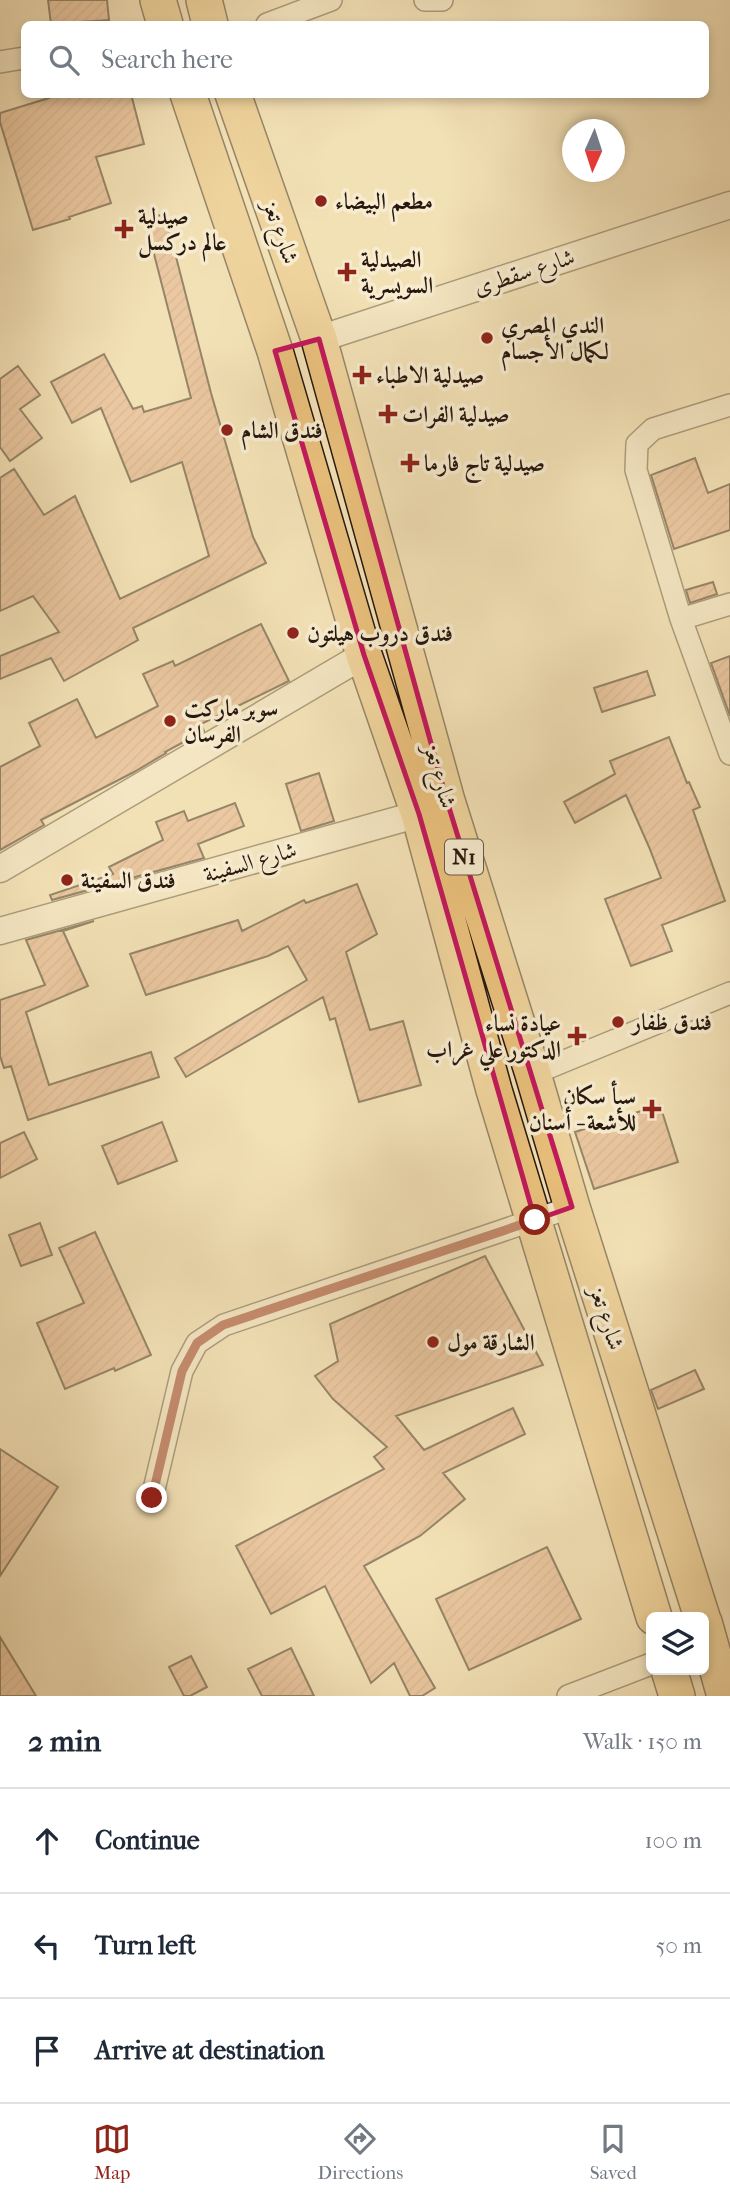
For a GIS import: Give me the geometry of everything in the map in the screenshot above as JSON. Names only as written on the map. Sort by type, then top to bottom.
[{"type":"highway","points":[[204,0],[209,21]]},
{"type":"highway","name":"شارع تعز","points":[[189,98],[275,351],[364,655],[419,814],[495,1090],[653,1612]]},
{"type":"highway","name":"شارع تعز","points":[[234,98],[319,339],[447,801],[701,1612]]},
{"type":"highway","points":[[275,351],[319,339]]},
{"type":"highway","name":"شارع تعز","points":[[709,1640],[725,1696]]},
{"type":"highway","points":[[671,1675],[677,1696]]},
{"type":"street","points":[[275,21],[331,0]]},
{"type":"street","points":[[425,0],[442,0]]},
{"type":"street","points":[[0,62],[21,58]]},
{"type":"street","name":"شارع سقطرى","points":[[319,339],[730,205]]},
{"type":"street","points":[[730,405],[653,429],[636,444],[636,470],[681,620],[730,754]]},
{"type":"street","points":[[681,620],[730,604]]},
{"type":"street","points":[[0,869],[364,655]]},
{"type":"street","name":"شارع السفينة","points":[[0,931],[419,814]]},
{"type":"street","points":[[533,1074],[730,993]]},
{"type":"street","points":[[152,1498],[182,1371],[197,1343],[223,1325],[572,1207]]},
{"type":"street","points":[[568,1696],[646,1666]]},
{"type":"highlighted area","points":[[319,339],[447,801],[572,1207],[535,1220],[419,814],[364,655],[275,351]]},
{"type":"building","points":[[48,0],[107,0],[109,20],[51,21]]},
{"type":"building","points":[[49,98],[132,98],[144,144],[96,157],[111,203],[33,230],[0,122],[0,113]]},
{"type":"building","points":[[165,214],[211,393],[253,537],[266,563],[133,628],[138,640],[64,681],[51,658],[0,679],[0,656],[59,632],[33,596],[0,611],[0,478],[14,469],[44,515],[75,496],[120,599],[209,556],[182,462],[131,482],[101,408],[72,423],[51,382],[104,354],[133,409],[142,406],[144,412],[191,398],[145,219]]},
{"type":"building","points":[[18,366],[40,395],[20,409],[42,438],[10,461],[0,447],[0,379]]},
{"type":"building","points":[[695,458],[708,493],[730,484],[730,530],[674,549],[651,475]]},
{"type":"building","points":[[713,582],[717,594],[690,603],[686,590]]},
{"type":"building","points":[[261,624],[289,681],[201,724],[204,731],[134,772],[41,820],[44,825],[0,850],[0,767],[40,746],[29,723],[77,699],[96,738],[158,706],[143,674],[173,661],[175,666]]},
{"type":"building","points":[[730,656],[730,716],[711,663]]},
{"type":"building","points":[[647,671],[655,695],[602,712],[594,688]]},
{"type":"building","points":[[669,737],[687,783],[689,782],[700,807],[693,810],[725,901],[662,925],[672,951],[631,966],[605,899],[661,878],[649,847],[626,795],[575,823],[564,802],[615,774],[610,761]]},
{"type":"building","points":[[319,773],[334,821],[301,831],[286,784]]},
{"type":"building","points":[[235,803],[244,826],[198,844],[204,858],[52,900],[50,895],[113,874],[109,867],[163,840],[156,822],[184,811],[188,821]]},
{"type":"building","points":[[357,884],[377,934],[346,952],[370,1030],[403,1021],[421,1085],[359,1102],[335,1018],[330,1020],[323,997],[186,1077],[175,1058],[307,980],[288,946],[268,956],[146,995],[130,954],[238,920],[242,931],[304,900],[306,903]]},
{"type":"building","points":[[94,921],[63,931],[88,986],[26,1012],[49,1085],[151,1052],[159,1077],[28,1120],[11,1066],[4,1068],[0,1056],[0,1000],[45,985],[26,940]]},
{"type":"building","points":[[660,1105],[678,1162],[594,1189],[575,1132]]},
{"type":"building","points":[[162,1122],[177,1161],[118,1184],[102,1146]]},
{"type":"building","points":[[24,1132],[37,1159],[0,1178],[0,1143]]},
{"type":"building","points":[[40,1223],[52,1255],[21,1266],[9,1235]]},
{"type":"building","points":[[95,1232],[151,1355],[65,1389],[37,1323],[84,1303],[59,1248]]},
{"type":"building","points":[[485,1256],[543,1365],[396,1416],[424,1450],[513,1408],[525,1434],[443,1473],[465,1499],[420,1536],[364,1566],[435,1688],[422,1696],[410,1696],[394,1663],[371,1683],[325,1586],[271,1614],[236,1546],[384,1469],[374,1457],[387,1447],[333,1399],[315,1376],[338,1361],[330,1324]]},
{"type":"building","points":[[695,1370],[704,1389],[658,1409],[651,1390]]},
{"type":"building","points":[[0,1449],[58,1487],[0,1576]]},
{"type":"building","points":[[547,1547],[581,1619],[469,1670],[436,1599]]},
{"type":"building","points":[[0,1637],[36,1696],[0,1696]]},
{"type":"building","points":[[291,1648],[314,1696],[262,1696],[248,1669]]},
{"type":"building","points":[[191,1656],[207,1687],[190,1696],[184,1696],[169,1667]]},
{"type":"place","name":"مطعم البيضاء","points":[[321,201]]},
{"type":"place","name":"صيدلية عالم دركسل","points":[[124,229]]},
{"type":"place","name":"الصيدلية السويسرية","points":[[347,272]]},
{"type":"place","name":"الندي المصري لكمال الأجسام","points":[[487,338]]},
{"type":"place","name":"صيدلية الاطباء","points":[[362,375]]},
{"type":"place","name":"صيدلية الفرات","points":[[388,414]]},
{"type":"place","name":"فندق الشام","points":[[227,430]]},
{"type":"place","name":"صيدلية تاج فارما","points":[[410,463]]},
{"type":"place","name":"فندق دروب هيلتون","points":[[293,633]]},
{"type":"place","name":"سوبر ماركت الفرسان","points":[[170,721]]},
{"type":"place","name":"فندق السفينة","points":[[67,880]]},
{"type":"place","name":"فندق ظفار","points":[[618,1022]]},
{"type":"place","name":"عيادة نساء الدكتور علي غراب","points":[[577,1036]]},
{"type":"place","name":"سبأ سكان للأشعة - أسنان","points":[[652,1109]]},
{"type":"place","name":"الشارقة مول","points":[[433,1342]]},
{"type":"route","points":[[152,1498],[182,1371],[197,1343],[223,1325],[535,1220]]}]
